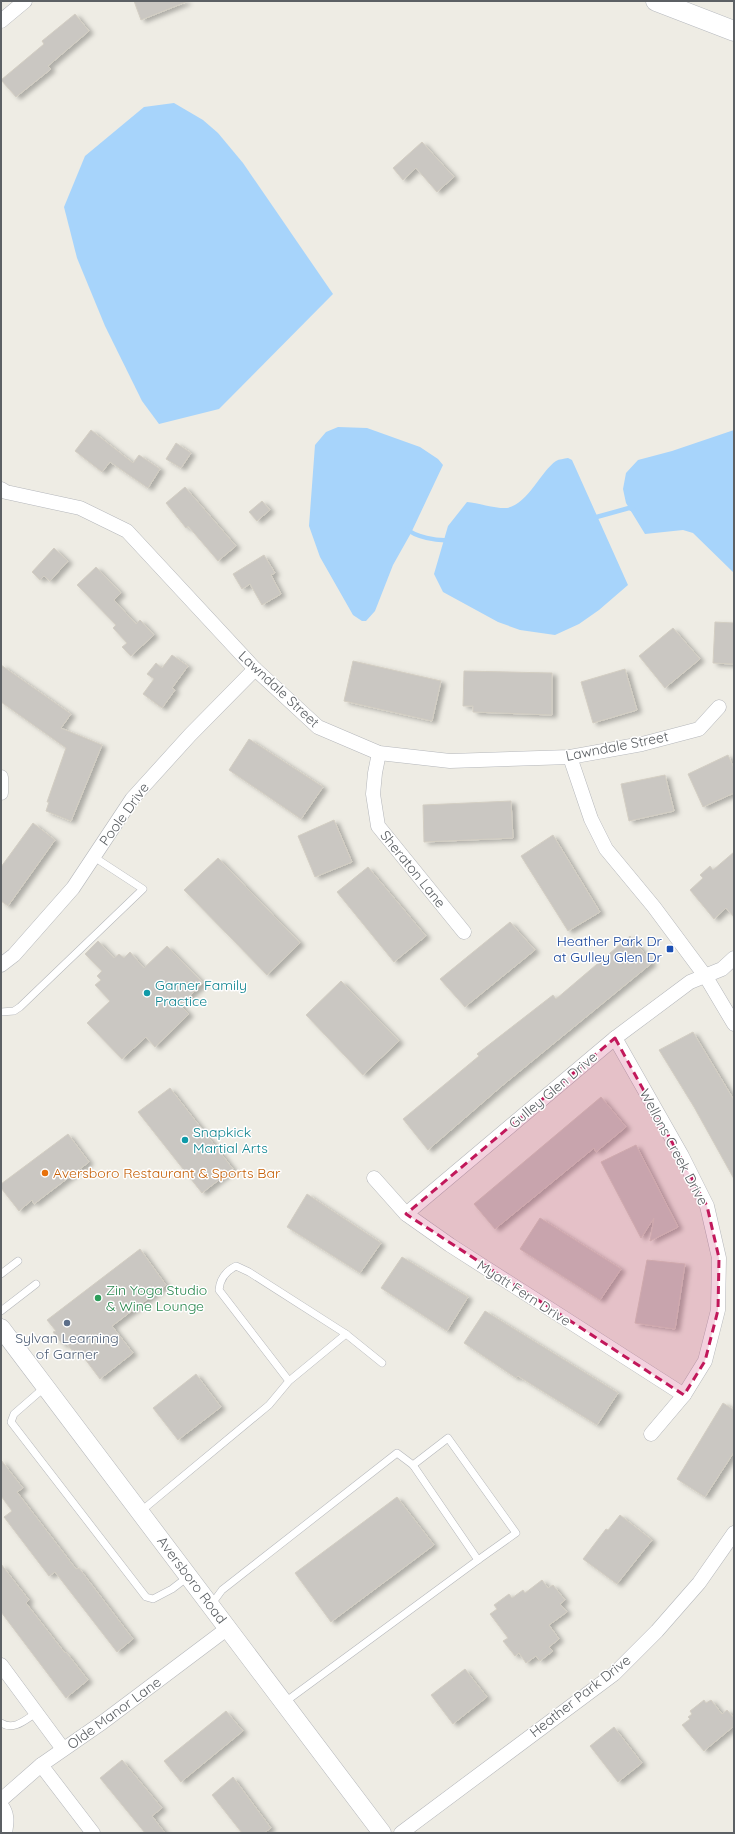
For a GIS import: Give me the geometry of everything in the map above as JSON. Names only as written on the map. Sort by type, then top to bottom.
[{"type":"main road","points":[[656,1],[734,31]]},
{"type":"street","points":[[1,21],[26,1]]},
{"type":"street","name":"Lawndale Street","points":[[1,490],[80,508],[127,531],[255,669],[318,727],[380,754],[450,761],[570,757],[642,744],[699,729],[718,707]]},
{"type":"street","name":"Poole Drive","points":[[1,965],[14,955],[73,888],[132,799],[190,735],[255,669]]},
{"type":"street","name":"Sheraton Lane","points":[[380,754],[375,773],[373,794],[378,826],[464,932]]},
{"type":"street","points":[[570,757],[591,818],[606,849],[654,907],[706,977],[734,1024]]},
{"type":"street","points":[[1,777],[1,793]]},
{"type":"street","name":"Gulley Glen Drive","points":[[406,1214],[615,1038],[690,982],[706,977],[722,969],[734,958]]},
{"type":"street","name":"Wellons Creek Drive","points":[[615,1038],[682,1156],[707,1206],[719,1258],[718,1310],[705,1361],[684,1395],[651,1434]]},
{"type":"street","name":"Myatt Fern Drive","points":[[374,1178],[406,1214],[450,1245],[684,1395]]},
{"type":"street","name":"Aversboro Road","points":[[1,1328],[382,1833]]},
{"type":"street","name":"Heather Park Drive","points":[[401,1833],[614,1674],[657,1631],[699,1584],[734,1533]]},
{"type":"street","name":"Olde Manor Lane","points":[[1,1800],[41,1765],[103,1722],[228,1628]]},
{"type":"street","points":[[1,1665],[63,1749]]},
{"type":"street","points":[[41,1765],[93,1833]]},
{"type":"street","points":[[1,1805],[5,1811],[7,1822],[4,1833]]},
{"type":"lane","points":[[1,1012],[14,1011],[20,1007],[144,889],[94,857]]},
{"type":"lane","points":[[1,1274],[18,1261]]},
{"type":"lane","points":[[289,1381],[219,1290],[220,1282],[228,1270],[236,1266],[249,1272],[346,1334],[382,1363]]},
{"type":"lane","points":[[1,1311],[36,1284]]},
{"type":"lane","points":[[140,1512],[269,1405],[289,1381],[346,1334]]},
{"type":"lane","points":[[46,1386],[14,1414],[11,1422],[146,1597],[153,1598],[172,1589],[189,1576]]},
{"type":"lane","points":[[284,1703],[516,1533],[448,1438],[413,1465]]},
{"type":"lane","points":[[210,1605],[222,1590],[397,1453],[413,1465],[478,1560]]},
{"type":"lane","points":[[1,1723],[6,1726],[15,1726],[36,1712]]},
{"type":"highlighted area","points":[[615,1038],[707,1206],[719,1258],[718,1310],[705,1361],[684,1395],[406,1214]]},
{"type":"water","points":[[174,103],[203,120],[218,133],[243,163],[333,294],[219,409],[159,424],[142,401],[105,326],[77,258],[64,207],[85,156],[144,107]]},
{"type":"water","points":[[338,427],[367,428],[420,447],[438,459],[443,465],[411,533],[393,565],[375,611],[366,621],[362,621],[353,615],[320,557],[309,526],[315,445],[326,432]]},
{"type":"water","points":[[734,430],[734,573],[693,533],[683,530],[645,534],[626,503],[623,489],[626,473],[638,460],[672,451]]},
{"type":"water","points":[[568,458],[572,460],[628,585],[599,610],[579,624],[555,635],[520,630],[498,622],[443,592],[434,574],[448,526],[467,502],[503,508],[515,505],[528,494],[550,466],[557,460]]},
{"type":"building","points":[[134,1],[186,1],[186,2],[141,20]]},
{"type":"building","points":[[75,14],[89,31],[48,66],[51,69],[16,97],[1,80],[44,44],[42,41]]},
{"type":"building","points":[[422,142],[454,177],[437,192],[416,168],[403,180],[393,168]]},
{"type":"building","points":[[91,430],[133,463],[139,455],[160,469],[148,488],[110,462],[102,472],[75,451]]},
{"type":"building","points":[[176,443],[191,453],[181,468],[166,459]]},
{"type":"building","points":[[185,487],[236,546],[218,561],[188,526],[186,528],[166,503]]},
{"type":"building","points":[[262,501],[270,510],[257,521],[249,512]]},
{"type":"building","points":[[54,548],[68,561],[50,581],[44,576],[40,580],[32,572]]},
{"type":"building","points":[[264,555],[275,573],[271,575],[281,594],[262,605],[250,584],[242,589],[233,574]]},
{"type":"building","points":[[96,567],[121,593],[114,600],[136,624],[140,620],[154,635],[131,656],[122,647],[127,643],[113,628],[116,625],[77,585]]},
{"type":"building","points":[[715,622],[734,623],[734,664],[713,663]]},
{"type":"building","points":[[673,628],[700,659],[665,688],[639,656]]},
{"type":"building","points":[[172,655],[188,666],[172,688],[175,690],[162,708],[143,694],[154,679],[147,674],[156,663],[162,668]]},
{"type":"building","points":[[353,661],[441,681],[432,721],[344,701]]},
{"type":"building","points":[[1,665],[71,714],[61,728],[102,745],[71,821],[46,811],[49,802],[47,802],[66,748],[1,702]]},
{"type":"building","points":[[625,669],[637,710],[593,723],[581,682]]},
{"type":"building","points":[[464,671],[552,673],[552,715],[473,712],[473,706],[463,706]]},
{"type":"building","points":[[249,739],[323,787],[301,819],[229,770]]},
{"type":"building","points":[[728,755],[734,768],[734,793],[703,807],[688,774]]},
{"type":"building","points":[[665,775],[674,811],[629,821],[621,784]]},
{"type":"building","points":[[511,801],[513,838],[424,842],[423,805]]},
{"type":"building","points":[[334,820],[352,862],[315,877],[298,836]]},
{"type":"building","points":[[33,823],[55,840],[8,906],[1,901],[1,867]]},
{"type":"building","points":[[553,835],[600,912],[568,931],[521,856]]},
{"type":"building","points":[[734,852],[734,917],[726,908],[714,919],[690,890],[703,878],[700,875],[710,866],[713,870]]},
{"type":"building","points":[[218,858],[300,943],[267,975],[184,890]]},
{"type":"building","points":[[368,867],[426,936],[394,962],[337,892]]},
{"type":"building","points":[[510,922],[535,950],[465,1007],[440,979]]},
{"type":"building","points":[[630,936],[652,963],[503,1085],[428,1150],[403,1119],[479,1056],[477,1054],[553,995],[556,999]]},
{"type":"building","name":"Garner Family Practice","points":[[98,941],[114,958],[119,954],[124,958],[130,952],[144,968],[167,946],[203,983],[180,1005],[189,1014],[155,1047],[146,1037],[122,1059],[87,1023],[110,1001],[95,985],[101,980],[97,976],[102,971],[85,954]]},
{"type":"building","points":[[341,981],[399,1041],[363,1075],[306,1015]]},
{"type":"building","points":[[693,1032],[734,1100],[734,1179],[694,1107],[659,1050]]},
{"type":"building","name":"Snapkick Martial Arts","points":[[170,1088],[233,1169],[202,1193],[138,1112]]},
{"type":"building","points":[[601,1097],[626,1127],[596,1152],[594,1148],[495,1229],[474,1204]]},
{"type":"building","name":"Aversboro Restaurant & Sports Bar","points":[[68,1134],[89,1162],[34,1204],[32,1200],[19,1211],[1,1188],[1,1184]]},
{"type":"building","points":[[636,1145],[678,1227],[650,1241],[654,1218],[641,1238],[601,1162]]},
{"type":"building","points":[[307,1194],[381,1243],[360,1273],[287,1227]]},
{"type":"building","points":[[540,1218],[621,1269],[600,1300],[520,1249]]},
{"type":"building","points":[[140,1249],[166,1285],[112,1326],[133,1353],[100,1379],[79,1351],[75,1354],[66,1343],[63,1345],[53,1332],[56,1331],[47,1320]]},
{"type":"building","points":[[402,1257],[468,1297],[447,1331],[381,1288]]},
{"type":"building","points":[[647,1260],[685,1264],[675,1329],[635,1323]]},
{"type":"building","points":[[485,1311],[618,1393],[597,1425],[518,1376],[516,1378],[464,1343]]},
{"type":"building","points":[[196,1374],[221,1407],[178,1440],[153,1408]]},
{"type":"building","points":[[723,1403],[734,1410],[734,1452],[705,1497],[677,1479]]},
{"type":"building","points":[[1,1460],[23,1488],[17,1492],[76,1569],[79,1568],[133,1639],[117,1652],[55,1572],[49,1576],[4,1517],[12,1511],[1,1496]]},
{"type":"building","points":[[397,1497],[434,1545],[331,1622],[295,1573]]},
{"type":"building","points":[[620,1515],[652,1540],[617,1584],[583,1559],[606,1529],[608,1530]]},
{"type":"building","points":[[1,1564],[29,1600],[26,1603],[88,1680],[66,1698],[1,1612]]},
{"type":"building","points":[[542,1580],[548,1588],[553,1585],[565,1600],[560,1604],[567,1612],[549,1625],[559,1639],[549,1647],[553,1651],[540,1661],[536,1656],[526,1663],[519,1653],[515,1656],[503,1641],[508,1638],[490,1614],[497,1609],[494,1605],[509,1594],[512,1598],[523,1590],[525,1593]]},
{"type":"building","points":[[465,1669],[487,1697],[453,1724],[431,1695]]},
{"type":"building","points":[[704,1700],[706,1703],[711,1700],[722,1714],[727,1710],[734,1718],[734,1726],[704,1751],[682,1725],[690,1719],[688,1717],[692,1714],[690,1711]]},
{"type":"building","points":[[226,1711],[243,1731],[181,1782],[164,1761]]},
{"type":"building","points":[[614,1727],[642,1763],[618,1782],[590,1746]]},
{"type":"building","points":[[122,1760],[162,1808],[152,1816],[165,1833],[145,1833],[100,1778]]},
{"type":"building","points":[[233,1777],[271,1828],[264,1833],[242,1833],[212,1795]]},
{"type":"waterway","points":[[593,518],[629,508],[634,510]]},
{"type":"waterway","points":[[407,529],[426,538],[449,540]]},
{"type":"place","name":"Heather Park Dr at Gulley Glen Dr","points":[[670,949]]},
{"type":"place","name":"Garner Family Practice","points":[[147,993]]},
{"type":"place","name":"Snapkick Martial Arts","points":[[185,1140]]},
{"type":"place","name":"Aversboro Restaurant & Sports Bar","points":[[45,1173]]},
{"type":"place","name":"Zin Yoga Studio & Wine Lounge","points":[[98,1298]]},
{"type":"place","name":"Sylvan Learning of Garner","points":[[67,1323]]}]
